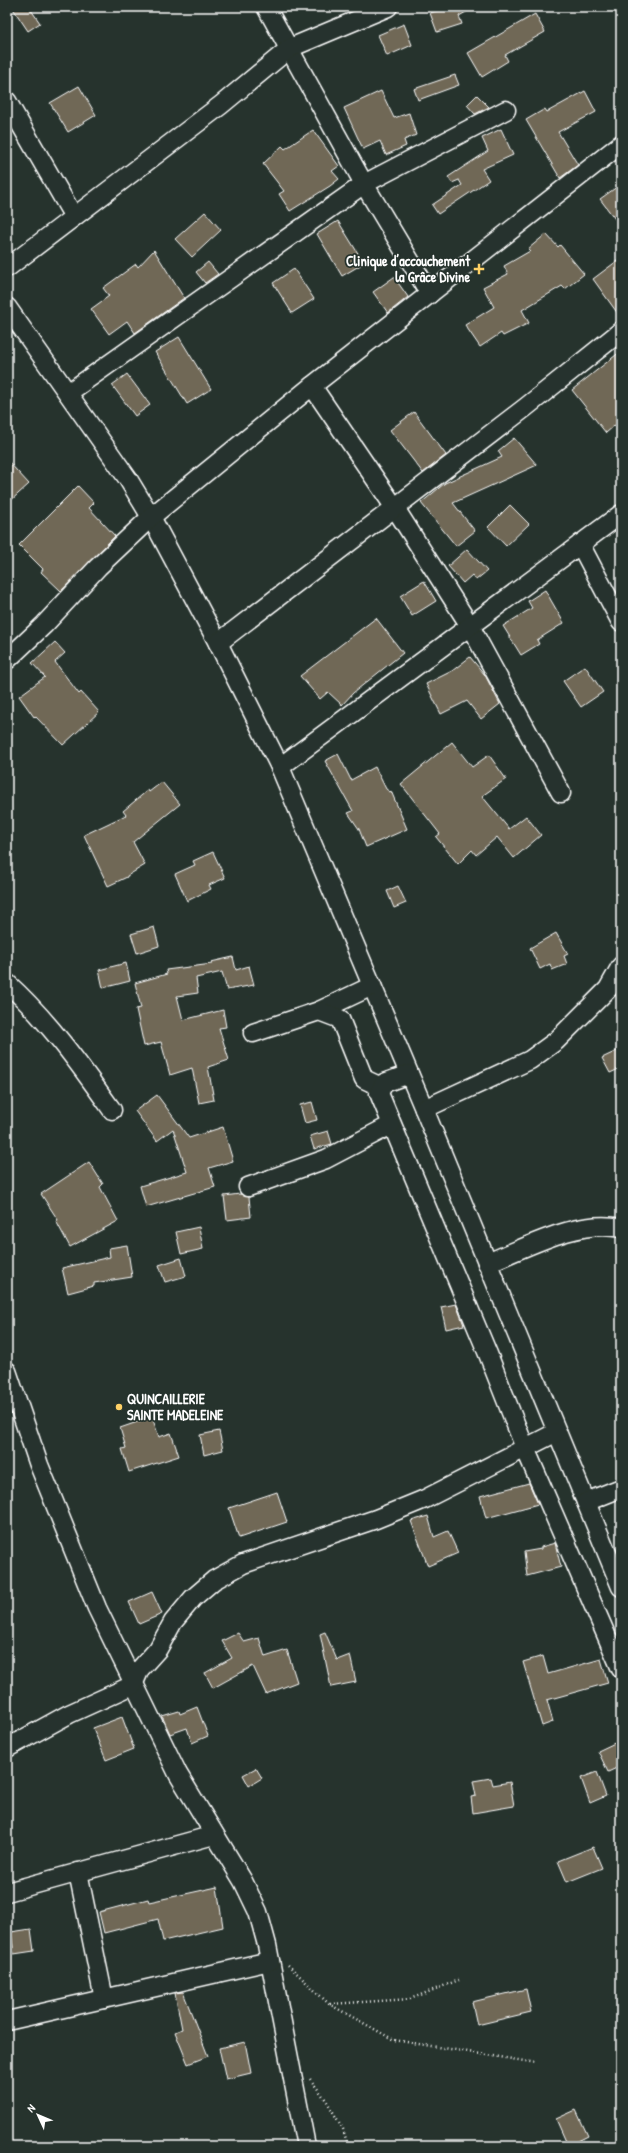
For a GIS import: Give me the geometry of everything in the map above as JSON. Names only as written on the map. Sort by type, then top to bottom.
[{"type":"street","points":[[266,7],[364,184],[430,294]]},
{"type":"street","points":[[7,268],[221,105],[290,48],[388,7]]},
{"type":"street","points":[[7,101],[74,217]]},
{"type":"street","points":[[68,393],[364,184],[506,110]]},
{"type":"street","points":[[7,660],[44,625],[98,567],[151,517],[312,386],[621,144]]},
{"type":"street","points":[[7,307],[128,479],[151,517],[218,643],[280,767],[424,1108],[621,1587]]},
{"type":"street","points":[[218,643],[395,508],[621,331]]},
{"type":"street","points":[[312,386],[395,508],[470,626],[561,793]]},
{"type":"street","points":[[280,767],[621,514]]},
{"type":"street","points":[[580,544],[621,622]]},
{"type":"street","points":[[424,1108],[530,1060],[556,1041],[608,989],[621,966]]},
{"type":"street","points":[[7,983],[28,1001],[77,1060],[112,1110]]},
{"type":"street","points":[[253,1033],[320,1011],[372,986]]},
{"type":"street","points":[[320,1011],[340,1019],[364,1079],[381,1087]]},
{"type":"street","points":[[409,1074],[384,1083],[379,1093],[391,1125],[488,1354],[525,1448],[621,1669]]},
{"type":"street","points":[[248,1187],[326,1159],[391,1125]]},
{"type":"street","points":[[487,1263],[577,1230],[596,1225],[621,1228]]},
{"type":"street","points":[[7,1371],[39,1465],[97,1608],[178,1774],[246,1887],[258,1912],[268,1953],[306,2146]]},
{"type":"street","points":[[7,1748],[69,1714],[133,1684],[140,1668],[158,1649],[174,1622],[193,1598],[214,1580],[243,1564],[376,1519],[425,1500],[558,1432]]},
{"type":"street","points":[[586,1502],[621,1488]]},
{"type":"street","points":[[7,1892],[214,1835]]},
{"type":"street","points":[[78,1872],[104,1999]]},
{"type":"street","points":[[7,2021],[104,1999],[268,1953]]},
{"type":"path","points":[[268,1953],[329,2004],[394,2040],[536,2063]]},
{"type":"path","points":[[329,2004],[410,1999],[459,1980]]},
{"type":"building","points":[[12,7],[29,7],[40,23],[28,31]]},
{"type":"building","points":[[449,7],[475,7],[459,16],[462,24],[437,32],[430,13]]},
{"type":"building","points":[[535,14],[545,32],[505,55],[508,61],[482,77],[468,53]]},
{"type":"building","points":[[404,24],[412,45],[387,56],[378,35]]},
{"type":"building","points":[[455,75],[459,85],[418,100],[414,89]]},
{"type":"building","points":[[79,86],[96,115],[68,132],[50,103]]},
{"type":"building","points":[[381,91],[394,118],[409,113],[416,135],[404,140],[406,146],[386,155],[380,141],[363,149],[344,108]]},
{"type":"building","points":[[585,91],[596,112],[558,132],[578,165],[560,178],[526,120],[545,109],[547,112]]},
{"type":"building","points":[[477,95],[489,107],[475,114],[467,105]]},
{"type":"building","points":[[501,129],[513,155],[482,169],[489,180],[438,214],[432,205],[462,185],[459,180],[452,183],[448,177],[488,151],[482,138]]},
{"type":"building","points":[[313,130],[339,166],[332,171],[339,179],[290,211],[279,194],[284,191],[263,164],[282,146],[285,149]]},
{"type":"building","points":[[621,184],[621,227],[600,199]]},
{"type":"building","points":[[205,212],[221,230],[192,257],[175,239]]},
{"type":"building","points":[[338,221],[364,263],[342,276],[317,234]]},
{"type":"building","points":[[546,234],[558,247],[560,245],[584,274],[565,289],[562,286],[522,310],[529,323],[503,336],[501,333],[480,347],[465,325],[494,307],[483,287],[508,274],[504,266],[530,251],[528,249]]},
{"type":"building","points":[[154,250],[184,298],[135,333],[127,321],[109,334],[91,309],[109,296],[103,288],[136,264],[138,267]]},
{"type":"building","points":[[621,258],[621,318],[593,279]]},
{"type":"building","points":[[208,262],[218,274],[205,283],[196,272]]},
{"type":"building","points":[[294,269],[314,299],[292,313],[273,283]]},
{"type":"building","points":[[394,277],[408,297],[388,313],[373,292]]},
{"type":"building","points":[[179,337],[211,389],[187,404],[155,352]]},
{"type":"building","points":[[621,351],[621,420],[606,433],[572,390]]},
{"type":"building","points":[[127,374],[150,405],[135,416],[112,385]]},
{"type":"building","points":[[414,412],[446,455],[423,473],[390,430]]},
{"type":"building","points":[[514,438],[537,465],[453,503],[475,531],[456,546],[421,503],[445,483],[502,457],[498,451]]},
{"type":"building","points":[[7,460],[29,484],[7,504]]},
{"type":"building","points":[[78,486],[94,503],[89,508],[115,536],[61,591],[41,572],[43,569],[19,545]]},
{"type":"building","points":[[510,505],[529,524],[506,546],[488,527]]},
{"type":"building","points":[[467,549],[487,571],[476,580],[472,575],[463,583],[448,566]]},
{"type":"building","points":[[424,581],[436,601],[412,616],[400,596]]},
{"type":"building","points":[[545,590],[564,623],[537,640],[539,644],[521,655],[503,626],[532,608],[528,601]]},
{"type":"building","points":[[376,618],[403,653],[353,693],[342,705],[328,692],[320,699],[300,676]]},
{"type":"building","points":[[55,642],[65,653],[55,662],[79,694],[81,692],[99,712],[63,745],[35,716],[34,717],[19,696],[45,677],[32,663]]},
{"type":"building","points":[[470,657],[485,675],[500,704],[481,719],[467,701],[441,714],[426,684],[452,671]]},
{"type":"building","points":[[585,666],[603,692],[581,707],[563,681]]},
{"type":"building","points":[[452,742],[472,767],[489,755],[506,779],[482,796],[509,829],[526,816],[541,835],[514,858],[497,837],[476,855],[472,850],[458,864],[436,837],[440,834],[401,784]]},
{"type":"building","points":[[338,754],[351,780],[375,767],[386,789],[390,792],[391,791],[407,829],[366,847],[359,829],[348,813],[353,811],[325,761]]},
{"type":"building","points":[[162,782],[180,804],[133,842],[145,865],[127,877],[108,886],[84,835],[126,815],[123,811],[148,790],[149,792]]},
{"type":"building","points":[[213,852],[225,878],[209,885],[211,889],[187,901],[175,874],[195,865],[193,861]]},
{"type":"building","points":[[398,886],[406,903],[394,908],[387,891]]},
{"type":"building","points":[[154,927],[159,946],[137,953],[131,934]]},
{"type":"building","points":[[556,933],[568,954],[564,956],[567,964],[552,970],[550,964],[540,969],[530,948]]},
{"type":"building","points":[[233,957],[236,970],[249,966],[254,985],[227,990],[222,972],[196,978],[198,993],[177,996],[183,1020],[223,1010],[226,1027],[219,1028],[229,1060],[208,1067],[214,1100],[199,1103],[192,1068],[170,1075],[161,1042],[144,1046],[136,1009],[141,1008],[135,983],[167,974],[166,970],[212,964],[211,962]]},
{"type":"building","points":[[126,963],[130,981],[103,988],[99,970]]},
{"type":"building","points":[[621,1049],[621,1068],[610,1073],[602,1058]]},
{"type":"building","points":[[157,1095],[189,1138],[223,1127],[233,1161],[209,1168],[215,1187],[146,1207],[140,1186],[187,1172],[173,1129],[157,1141],[135,1111]]},
{"type":"building","points":[[312,1102],[317,1120],[305,1123],[300,1105]]},
{"type":"building","points":[[328,1131],[332,1144],[314,1149],[310,1136]]},
{"type":"building","points":[[89,1162],[103,1184],[100,1187],[118,1221],[70,1247],[56,1221],[58,1220],[41,1194]]},
{"type":"building","points":[[240,1194],[249,1197],[251,1217],[227,1220],[224,1196]]},
{"type":"building","points":[[199,1227],[203,1249],[181,1254],[176,1232]]},
{"type":"building","points":[[127,1245],[132,1277],[94,1283],[94,1286],[68,1293],[62,1268],[110,1257],[109,1248]]},
{"type":"building","points":[[181,1258],[186,1276],[165,1282],[159,1265]]},
{"type":"building","points":[[456,1304],[464,1325],[446,1329],[441,1307]]},
{"type":"building","points":[[152,1417],[159,1437],[171,1433],[179,1456],[129,1472],[122,1449],[126,1448],[120,1428]]},
{"type":"building","points":[[219,1431],[223,1450],[204,1455],[200,1435]]},
{"type":"building","points":[[529,1483],[538,1504],[486,1518],[480,1496]]},
{"type":"building","points":[[277,1492],[287,1522],[239,1538],[229,1508]]},
{"type":"building","points":[[428,1516],[434,1537],[448,1531],[458,1553],[428,1566],[411,1521]]},
{"type":"building","points":[[555,1543],[561,1567],[527,1576],[524,1552],[541,1549],[541,1547]]},
{"type":"building","points":[[152,1592],[162,1614],[139,1624],[129,1602]]},
{"type":"building","points":[[325,1632],[337,1660],[350,1655],[356,1682],[331,1687],[320,1634]]},
{"type":"building","points":[[238,1633],[244,1642],[259,1638],[265,1657],[287,1650],[297,1682],[266,1694],[253,1666],[213,1688],[205,1673],[232,1658],[222,1641]]},
{"type":"building","points":[[543,1656],[548,1674],[601,1659],[608,1683],[547,1700],[553,1722],[542,1726],[523,1662]]},
{"type":"building","points":[[197,1707],[208,1736],[192,1743],[187,1728],[170,1734],[162,1716],[179,1711],[180,1714]]},
{"type":"building","points":[[122,1717],[134,1749],[106,1760],[93,1728]]},
{"type":"building","points":[[621,1740],[621,1766],[608,1772],[598,1751]]},
{"type":"building","points":[[256,1768],[262,1778],[249,1786],[243,1775]]},
{"type":"building","points":[[597,1772],[606,1796],[590,1803],[581,1778]]},
{"type":"building","points":[[491,1778],[493,1785],[510,1782],[514,1806],[473,1813],[471,1797],[476,1796],[473,1781]]},
{"type":"building","points":[[593,1847],[602,1868],[567,1882],[558,1861]]},
{"type":"building","points":[[217,1887],[223,1927],[163,1941],[158,1919],[104,1933],[99,1912],[148,1899],[149,1902]]},
{"type":"building","points":[[31,1929],[34,1951],[14,1954],[11,1932]]},
{"type":"building","points":[[526,1989],[531,2012],[477,2025],[472,2002]]},
{"type":"building","points":[[183,1992],[208,2056],[188,2064],[175,2032],[182,2029],[175,1993]]},
{"type":"building","points":[[245,2042],[251,2073],[226,2079],[219,2048]]},
{"type":"building","points":[[576,2110],[588,2136],[568,2146],[556,2119]]},
{"type":"place","name":"Clinique d’accouchement la Grâce Divine","points":[[479,269]]},
{"type":"place","name":"QUINCAILLERIE SAINTE MADELEINE","points":[[119,1407]]}]
